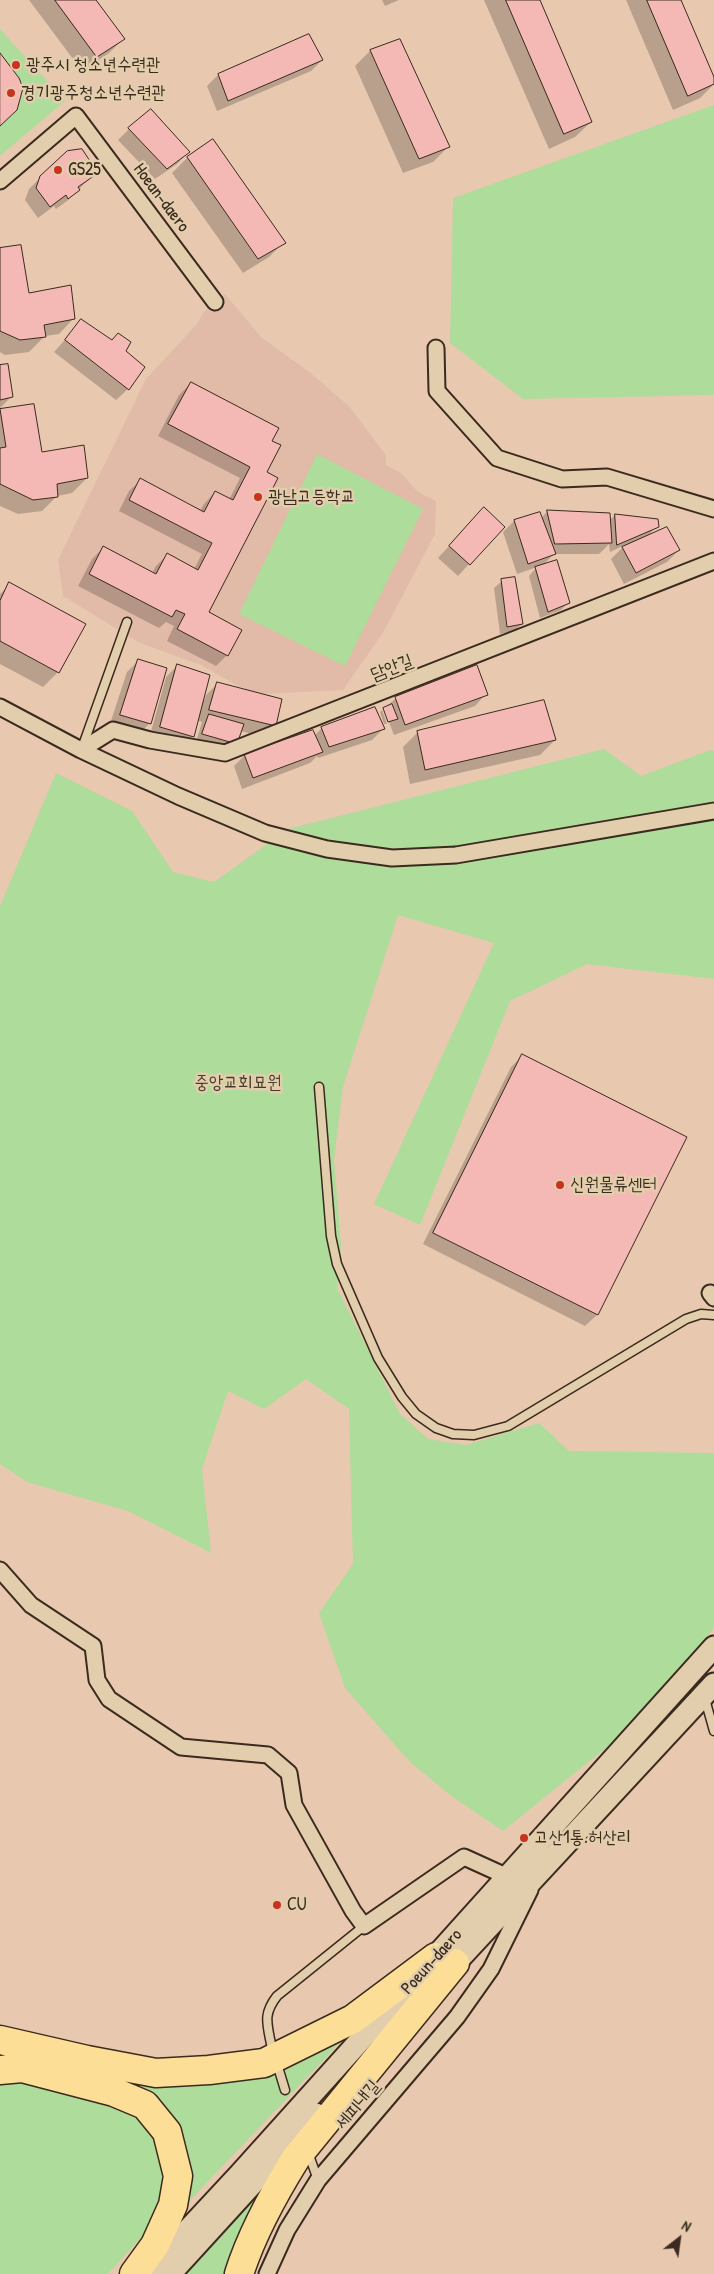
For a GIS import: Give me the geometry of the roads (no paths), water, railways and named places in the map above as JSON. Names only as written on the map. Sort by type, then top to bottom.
[{"type":"highway","points":[[0,2040],[87,2060],[156,2072],[209,2070],[264,2063],[353,2019],[446,1960]]},
{"type":"highway","points":[[239,2274],[246,2252],[274,2192],[296,2158],[446,1960]]},
{"type":"highway","points":[[0,2070],[22,2068],[114,2092],[145,2105],[167,2132],[178,2176],[173,2205],[155,2245],[134,2274]]},
{"type":"street","name":"Hoean-daero","points":[[0,181],[76,116],[215,302]]},
{"type":"street","points":[[436,348],[437,391],[497,458],[562,479],[607,477],[714,509]]},
{"type":"street","name":"담안길","points":[[81,750],[113,730],[150,740],[225,753],[714,561]]},
{"type":"street","points":[[0,707],[81,750],[178,796],[265,833],[327,849],[392,858],[456,855],[714,811]]},
{"type":"street","points":[[0,1570],[31,1605],[93,1646],[97,1680],[109,1700],[182,1746],[268,1755],[290,1773],[294,1805],[353,1912],[364,1926],[464,1857],[508,1877]]},
{"type":"street","name":"Poeun-daero","points":[[170,2274],[446,1960],[508,1877],[714,1647]]},
{"type":"street","name":"Poeun-daero","points":[[147,2274],[240,2174],[446,1960],[538,1875],[709,1689]]},
{"type":"street","name":"세피내길","points":[[267,2274],[287,2230],[318,2180],[457,2017],[491,1969],[538,1875]]},
{"type":"lane","points":[[81,750],[126,622]]},
{"type":"lane","points":[[319,1087],[331,1236],[337,1264],[378,1358],[402,1397],[416,1414],[436,1428],[453,1434],[474,1435],[508,1426],[686,1319],[701,1314],[714,1315]]},
{"type":"lane","points":[[709,1689],[714,1731]]},
{"type":"lane","points":[[271,2044],[266,2020],[269,2006],[277,1996],[364,1926]]},
{"type":"lane","points":[[278,2067],[285,2090]]},
{"type":"lane","points":[[309,2155],[318,2180]]},
{"type":"place","name":"광주시 청소년수련관","points":[[16,65]]},
{"type":"place","name":"경기광주청소년수련관","points":[[11,93]]},
{"type":"place","name":"GS25","points":[[58,170]]},
{"type":"place","name":"광남고등학교","points":[[258,497]]},
{"type":"place","name":"신원물류센터","points":[[560,1185]]},
{"type":"place","name":"고산1통.허산리","points":[[524,1838]]},
{"type":"place","name":"CU","points":[[277,1905]]},
{"type":"park label","name":"중앙교회묘원","points":[[238,1083]]}]
